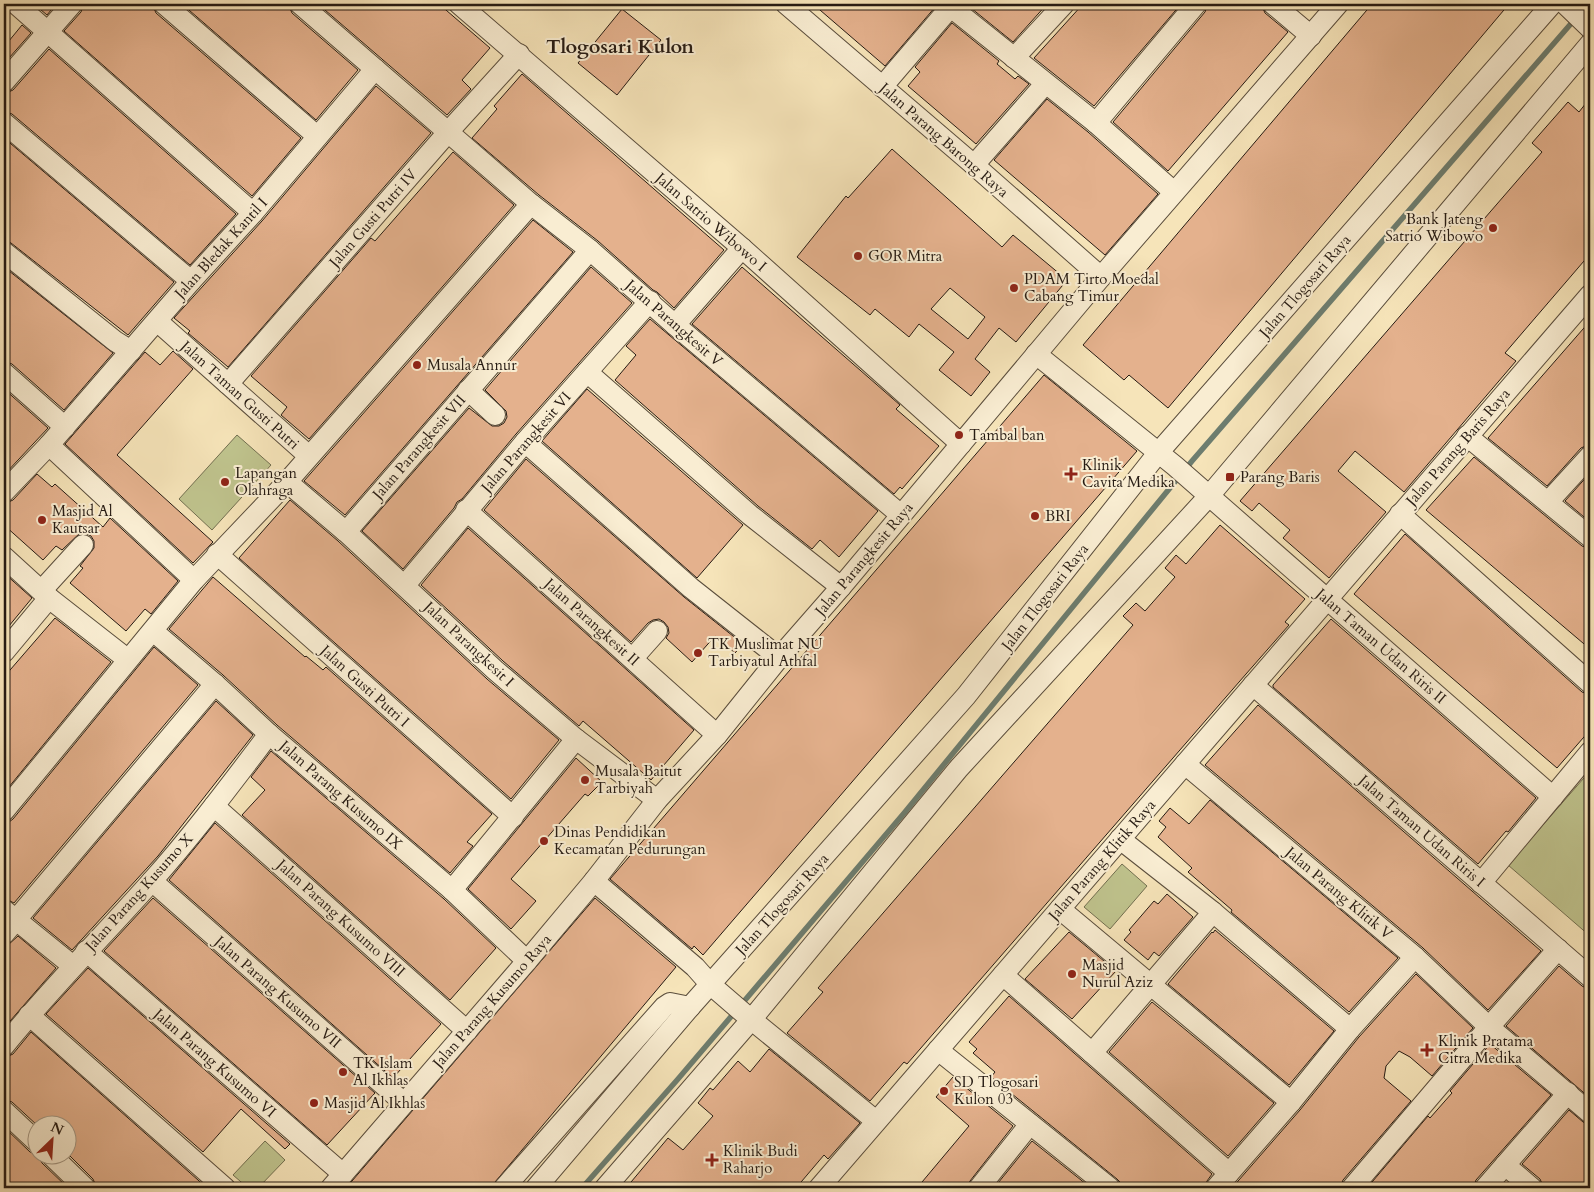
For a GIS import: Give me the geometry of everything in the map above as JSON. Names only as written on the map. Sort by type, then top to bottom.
[{"type":"street","points":[[16,4],[253,213]]},
{"type":"street","points":[[4,82],[72,4]]},
{"type":"street","points":[[164,4],[317,136]]},
{"type":"street","name":"Jalan Parangkesit V","points":[[300,4],[531,204],[590,250],[675,325],[901,515]]},
{"type":"street","name":"Jalan Satrio Wibowo I","points":[[459,4],[742,248],[961,444]]},
{"type":"street","name":"Jalan Parang Barong Raya","points":[[786,4],[1101,277]]},
{"type":"street","points":[[1014,58],[1064,4]]},
{"type":"street","points":[[1096,123],[1196,4]]},
{"type":"street","points":[[1273,4],[1311,36]]},
{"type":"street","points":[[961,444],[1101,277],[1338,4]]},
{"type":"street","points":[[1561,4],[1590,28]]},
{"type":"street","name":"Jalan Tlogosari Raya","points":[[536,1188],[690,1007],[713,986],[966,696],[1158,453],[1561,4]]},
{"type":"street","points":[[882,87],[950,5],[1045,84],[1096,123],[1174,192]]},
{"type":"street","points":[[605,1188],[960,768],[1206,493],[1590,44]]},
{"type":"street","name":"Jalan Gusti Putri IV","points":[[228,384],[448,131],[519,54]]},
{"type":"street","name":"Jalan Bledak Kantil I","points":[[4,492],[49,445],[132,351],[191,281],[253,213],[375,69]]},
{"type":"street","points":[[974,165],[1045,84]]},
{"type":"street","points":[[4,124],[191,281]]},
{"type":"street","points":[[309,456],[531,204]]},
{"type":"street","points":[[675,325],[742,248]]},
{"type":"street","name":"Jalan Parangkesit VII","points":[[346,532],[590,250]]},
{"type":"street","points":[[4,252],[115,341],[132,351]]},
{"type":"street","name":"Jalan Parang Baris Raya","points":[[1327,599],[1590,295]]},
{"type":"street","name":"Jalan Parangkesit VI","points":[[405,585],[466,510],[650,301]]},
{"type":"street","name":"Jalan Taman Gusti Putri","points":[[4,811],[127,659],[153,631],[194,580],[287,482],[309,456],[157,321]]},
{"type":"street","name":"Jalan Taman Udan Riris II","points":[[1036,354],[1175,466],[1553,797]]},
{"type":"street","points":[[587,372],[750,515],[841,587]]},
{"type":"street","points":[[4,373],[65,426]]},
{"type":"street","points":[[468,390],[495,416]]},
{"type":"street","points":[[1467,436],[1590,537]]},
{"type":"street","points":[[525,442],[691,588],[767,648],[778,659]]},
{"type":"street","name":"Jalan Parangkesit Raya","points":[[594,881],[657,800],[717,735],[778,659],[961,444]]},
{"type":"street","points":[[49,445],[194,580]]},
{"type":"street","points":[[1548,502],[1590,456]]},
{"type":"street","name":"Jalan Parangkesit I","points":[[287,482],[346,532],[496,670],[576,740],[657,800]]},
{"type":"street","name":"Jalan Parangkesit II","points":[[466,510],[717,735]]},
{"type":"street","points":[[1400,514],[1590,684]]},
{"type":"street","points":[[4,652],[83,545]]},
{"type":"street","name":"Jalan Gusti Putri I","points":[[217,554],[513,817]]},
{"type":"street","points":[[4,557],[46,594],[127,659]]},
{"type":"street","name":"Jalan Parang Klitik Raya","points":[[819,1188],[1327,599]]},
{"type":"street","name":"Jalan Parang Kusumo IX","points":[[153,631],[215,684],[269,734],[452,890],[527,961]]},
{"type":"street","points":[[633,658],[658,631]]},
{"type":"street","points":[[73,966],[8,921],[215,684]]},
{"type":"street","name":"Jalan Taman Udan Riris I","points":[[1253,685],[1590,977]]},
{"type":"street","name":"Jalan Parang Kusumo X","points":[[4,1046],[28,1015],[152,881],[214,806],[269,734]]},
{"type":"street","points":[[452,890],[576,740]]},
{"type":"street","points":[[1481,883],[1590,752]]},
{"type":"street","name":"Jalan Parang Klitik V","points":[[1185,764],[1415,957],[1489,1027],[1590,1112]]},
{"type":"street","name":"Jalan Parang Kusumo VIII","points":[[214,806],[467,1031]]},
{"type":"street","points":[[1120,839],[1213,912],[1350,1029]]},
{"type":"street","name":"Jalan Parang Kusumo VII","points":[[152,881],[404,1103]]},
{"type":"street","points":[[594,881],[695,967],[749,1018],[876,1121]]},
{"type":"street","name":"Jalan Parang Kusumo Raya","points":[[337,1181],[594,881]]},
{"type":"street","points":[[1060,909],[1291,1102]]},
{"type":"street","points":[[1092,1053],[1213,912]]},
{"type":"street","points":[[1352,1188],[1558,949]]},
{"type":"street","name":"Jalan Parang Kusumo VI","points":[[86,951],[337,1181]]},
{"type":"street","points":[[1216,1188],[1291,1102],[1350,1029],[1415,957]]},
{"type":"street","points":[[1003,975],[1229,1173]]},
{"type":"street","points":[[504,1188],[664,1007],[670,1003],[690,1007]]},
{"type":"street","points":[[28,1015],[225,1188]]},
{"type":"street","points":[[938,1050],[1110,1188]]},
{"type":"street","points":[[1486,1188],[1568,1093]]},
{"type":"street","points":[[4,1111],[28,1134]]},
{"type":"street","points":[[979,1188],[1030,1124]]},
{"type":"street","points":[[60,1164],[85,1188]]},
{"type":"street","points":[[1505,1165],[1532,1188]]},
{"type":"green space","name":"Lapangan Olahraga","points":[[237,435],[271,465],[212,530],[179,499]]},
{"type":"green space","points":[[1590,771],[1590,936],[1508,865]]},
{"type":"green space","points":[[1122,864],[1147,886],[1110,929],[1084,907]]},
{"type":"green space","points":[[265,1141],[285,1160],[258,1188],[248,1188],[233,1175]]},
{"type":"building","points":[[34,4],[56,4],[47,15]]},
{"type":"building","points":[[84,4],[152,4],[156,13],[301,138],[252,196],[64,31],[81,12]]},
{"type":"building","points":[[182,4],[288,4],[292,13],[358,70],[316,120]]},
{"type":"building","points":[[318,4],[439,4],[490,48],[462,80],[471,89],[447,115]]},
{"type":"building","points":[[813,4],[935,4],[936,6],[885,66]]},
{"type":"building","points":[[966,4],[1047,4],[1013,42]]},
{"type":"building","points":[[1083,4],[1181,4],[1094,106],[1034,58]]},
{"type":"building","points":[[1208,4],[1261,4],[1265,13],[1288,32],[1168,171],[1113,122],[1205,12]]},
{"type":"building","points":[[1372,4],[1509,4],[1168,408],[1129,375],[1124,380],[1083,345]]},
{"type":"building","points":[[622,9],[661,40],[617,95],[578,63]]},
{"type":"building","points":[[952,23],[999,61],[997,64],[1015,79],[1018,76],[1029,84],[976,144],[908,86],[920,72],[915,67]]},
{"type":"building","points":[[22,25],[31,33],[9,58],[4,53],[4,47]]},
{"type":"building","points":[[49,49],[236,214],[190,265],[12,114],[4,111],[4,94],[13,90]]},
{"type":"building","points":[[522,74],[724,250],[674,308],[598,241],[539,195],[472,138],[497,109],[494,106]]},
{"type":"building","points":[[376,86],[431,133],[228,367],[188,333],[190,331],[174,318],[262,221]]},
{"type":"building","points":[[1590,98],[1590,254],[1505,353],[1516,361],[1404,492],[1355,451],[1338,471],[1386,512],[1329,578],[1283,538],[1290,530],[1259,503],[1252,511],[1240,501],[1542,152],[1532,143],[1568,102],[1579,112]]},
{"type":"building","points":[[1047,99],[1088,132],[1158,194],[1105,255],[994,160]]},
{"type":"building","points":[[4,138],[174,282],[128,335],[11,243],[4,240]]},
{"type":"building","points":[[892,149],[1002,247],[1013,235],[1067,280],[1016,342],[999,328],[975,359],[990,372],[971,396],[939,370],[954,352],[919,324],[909,337],[875,309],[870,315],[797,257],[846,196],[848,198]],"holes":[[[950,288],[985,317],[968,339],[931,309]]]},
{"type":"building","points":[[453,152],[514,205],[309,439],[281,415],[287,407],[251,376],[371,238],[375,241]]},
{"type":"building","points":[[533,220],[573,252],[345,515],[304,481]]},
{"type":"building","points":[[4,267],[113,353],[64,410],[12,364],[4,361]]},
{"type":"building","points":[[591,267],[632,303],[516,434],[462,499],[457,502],[403,569],[362,531],[469,408],[492,426],[499,426],[504,423],[507,417],[506,411],[485,390]]},
{"type":"building","points":[[742,267],[900,405],[896,409],[939,446],[902,489],[900,487],[894,494],[692,324]]},
{"type":"building","points":[[650,319],[878,511],[839,557],[820,540],[812,549],[758,506],[615,380],[636,355],[626,346]]},
{"type":"building","points":[[1590,321],[1590,444],[1581,448],[1547,486],[1488,438]]},
{"type":"building","points":[[173,351],[193,369],[117,455],[213,542],[193,563],[65,444],[145,352],[160,365]]},
{"type":"building","points":[[1044,375],[1137,451],[703,955],[694,946],[692,949],[610,879]]},
{"type":"building","points":[[4,389],[48,428],[4,475]]},
{"type":"building","points":[[587,389],[743,525],[697,578],[542,441]]},
{"type":"building","points":[[1474,457],[1582,546],[1590,549],[1590,649],[1426,510]]},
{"type":"building","points":[[526,459],[684,597],[743,644],[735,653],[715,636],[692,662],[666,638],[669,633],[668,627],[659,619],[648,623],[631,642],[484,510]]},
{"type":"building","points":[[1590,473],[1590,522],[1565,501]]},
{"type":"building","points":[[37,474],[52,487],[55,484],[103,527],[110,518],[178,581],[151,614],[145,609],[126,631],[70,583],[83,568],[80,566],[94,548],[94,541],[91,536],[85,533],[79,534],[62,550],[56,546],[43,560],[4,525],[4,504],[13,500]]},
{"type":"building","points":[[290,500],[338,541],[487,679],[559,740],[511,799],[239,558]]},
{"type":"building","points":[[1220,525],[1305,599],[1285,622],[1289,625],[907,1064],[904,1062],[870,1101],[787,1033],[823,992],[818,988],[1133,625],[1123,616],[1136,603],[1145,611],[1175,577],[1165,568],[1176,555],[1186,564]]},
{"type":"building","points":[[468,528],[694,730],[651,780],[583,721],[579,726],[503,661],[421,585]]},
{"type":"building","points":[[1405,534],[1582,692],[1590,695],[1590,730],[1557,768],[1354,594]]},
{"type":"building","points":[[4,573],[32,598],[4,632]]},
{"type":"building","points":[[213,577],[305,657],[323,670],[326,667],[492,814],[467,842],[473,846],[450,873],[277,725],[169,629]]},
{"type":"building","points":[[55,618],[111,662],[4,793],[4,677]]},
{"type":"building","points":[[1331,619],[1536,798],[1478,864],[1273,687]]},
{"type":"building","points":[[154,647],[198,685],[14,903],[4,898],[4,823],[13,819]]},
{"type":"building","points":[[216,701],[253,735],[158,856],[72,950],[33,918]]},
{"type":"building","points":[[1258,705],[1541,951],[1488,1010],[1423,948],[1205,765]]},
{"type":"building","points":[[271,751],[444,899],[496,948],[450,1000],[242,815],[265,790],[251,777]]},
{"type":"building","points":[[576,758],[602,782],[588,796],[585,794],[511,879],[536,901],[511,929],[468,889]]},
{"type":"building","points":[[1210,800],[1398,958],[1349,1012],[1231,912],[1232,910],[1188,872],[1192,868],[1158,837],[1166,827],[1159,821],[1170,808],[1189,824]]},
{"type":"building","points":[[215,823],[441,1024],[393,1078],[169,880]]},
{"type":"building","points":[[1167,894],[1193,917],[1159,956],[1154,952],[1148,960],[1124,940],[1131,932],[1129,930],[1154,901],[1158,904]]},
{"type":"building","points":[[153,898],[375,1093],[327,1145],[104,951]]},
{"type":"building","points":[[595,898],[676,967],[490,1188],[346,1188]]},
{"type":"building","points":[[1215,930],[1334,1031],[1289,1085],[1168,984]]},
{"type":"building","name":"Masjid Nurul Aziz","points":[[1069,932],[1116,971],[1072,1019],[1025,979]]},
{"type":"building","points":[[18,936],[56,968],[4,1028],[4,946],[8,945]]},
{"type":"building","points":[[1559,966],[1582,986],[1590,990],[1590,1098],[1506,1026]]},
{"type":"building","points":[[88,968],[290,1144],[285,1149],[241,1109],[203,1152],[46,1014]]},
{"type":"building","points":[[1416,974],[1473,1028],[1432,1076],[1410,1057],[1399,1051],[1386,1066],[1384,1078],[1411,1101],[1343,1180],[1340,1188],[1232,1188],[1300,1110],[1359,1037]]},
{"type":"building","points":[[1009,996],[1212,1174],[1204,1188],[1122,1188],[1121,1183],[1117,1179],[991,1077],[995,1072],[973,1053],[977,1049],[969,1042]]},
{"type":"building","points":[[1152,1002],[1274,1103],[1228,1156],[1109,1052]]},
{"type":"building","points":[[31,1032],[207,1188],[97,1188],[93,1179],[78,1164],[78,1114],[28,1114],[28,1117],[12,1102],[4,1099],[4,1058],[13,1054]]},
{"type":"building","points":[[1490,1044],[1551,1095],[1476,1180],[1473,1188],[1367,1188],[1428,1116],[1430,1118],[1452,1093],[1450,1091]]},
{"type":"building","points":[[769,1049],[860,1123],[828,1159],[824,1155],[796,1188],[626,1188],[668,1138],[683,1150],[713,1116],[698,1103],[710,1088],[713,1090],[738,1061],[750,1072]]},
{"type":"building","points":[[953,1077],[1013,1126],[970,1181],[967,1188],[917,1188],[969,1126],[936,1097]]},
{"type":"building","points":[[1569,1110],[1583,1122],[1590,1125],[1590,1188],[1544,1188],[1540,1179],[1522,1164]]},
{"type":"building","points":[[4,1127],[28,1150],[28,1164],[43,1164],[68,1188],[4,1188]]},
{"type":"building","points":[[1032,1141],[1091,1188],[994,1188]]},
{"type":"waterway","points":[[582,1188],[678,1079],[905,812],[1192,461],[1588,4]]},
{"type":"place","name":"Bank Jateng Satrio Wibowo","points":[[1493,228]]},
{"type":"place","name":"GOR Mitra","points":[[858,256]]},
{"type":"place","name":"PDAM Tirto Moedal Cabang Timur","points":[[1014,288]]},
{"type":"place","name":"Musala Annur","points":[[417,365]]},
{"type":"place","name":"Tambal ban","points":[[959,435]]},
{"type":"place","name":"Klinik Cavita Medika","points":[[1071,474]]},
{"type":"place","name":"Parang Baris","points":[[1230,477]]},
{"type":"place","name":"Lapangan Olahraga","points":[[225,482]]},
{"type":"place","name":"BRI","points":[[1035,516]]},
{"type":"place","name":"Masjid Al Kautsar","points":[[42,520]]},
{"type":"place","name":"TK Muslimat NU Tarbiyatul Athfal","points":[[698,653]]},
{"type":"place","name":"Musala Baitut Tarbiyah","points":[[585,780]]},
{"type":"place","name":"Dinas Pendidikan Kecamatan Pedurungan","points":[[544,841]]},
{"type":"place","name":"Masjid Nurul Aziz","points":[[1072,974]]},
{"type":"place","name":"Klinik Pratama Citra Medika","points":[[1427,1050]]},
{"type":"place","name":"TK Islam Al Ikhlas","points":[[343,1072]]},
{"type":"place","name":"SD Tlogosari Kulon 03","points":[[944,1091]]},
{"type":"place","name":"Masjid Al Ikhlas","points":[[314,1103]]},
{"type":"place","name":"Klinik Budi Raharjo","points":[[712,1160]]},
{"type":"district","name":"Tlogosari Kulon","points":[[620,46]]}]
